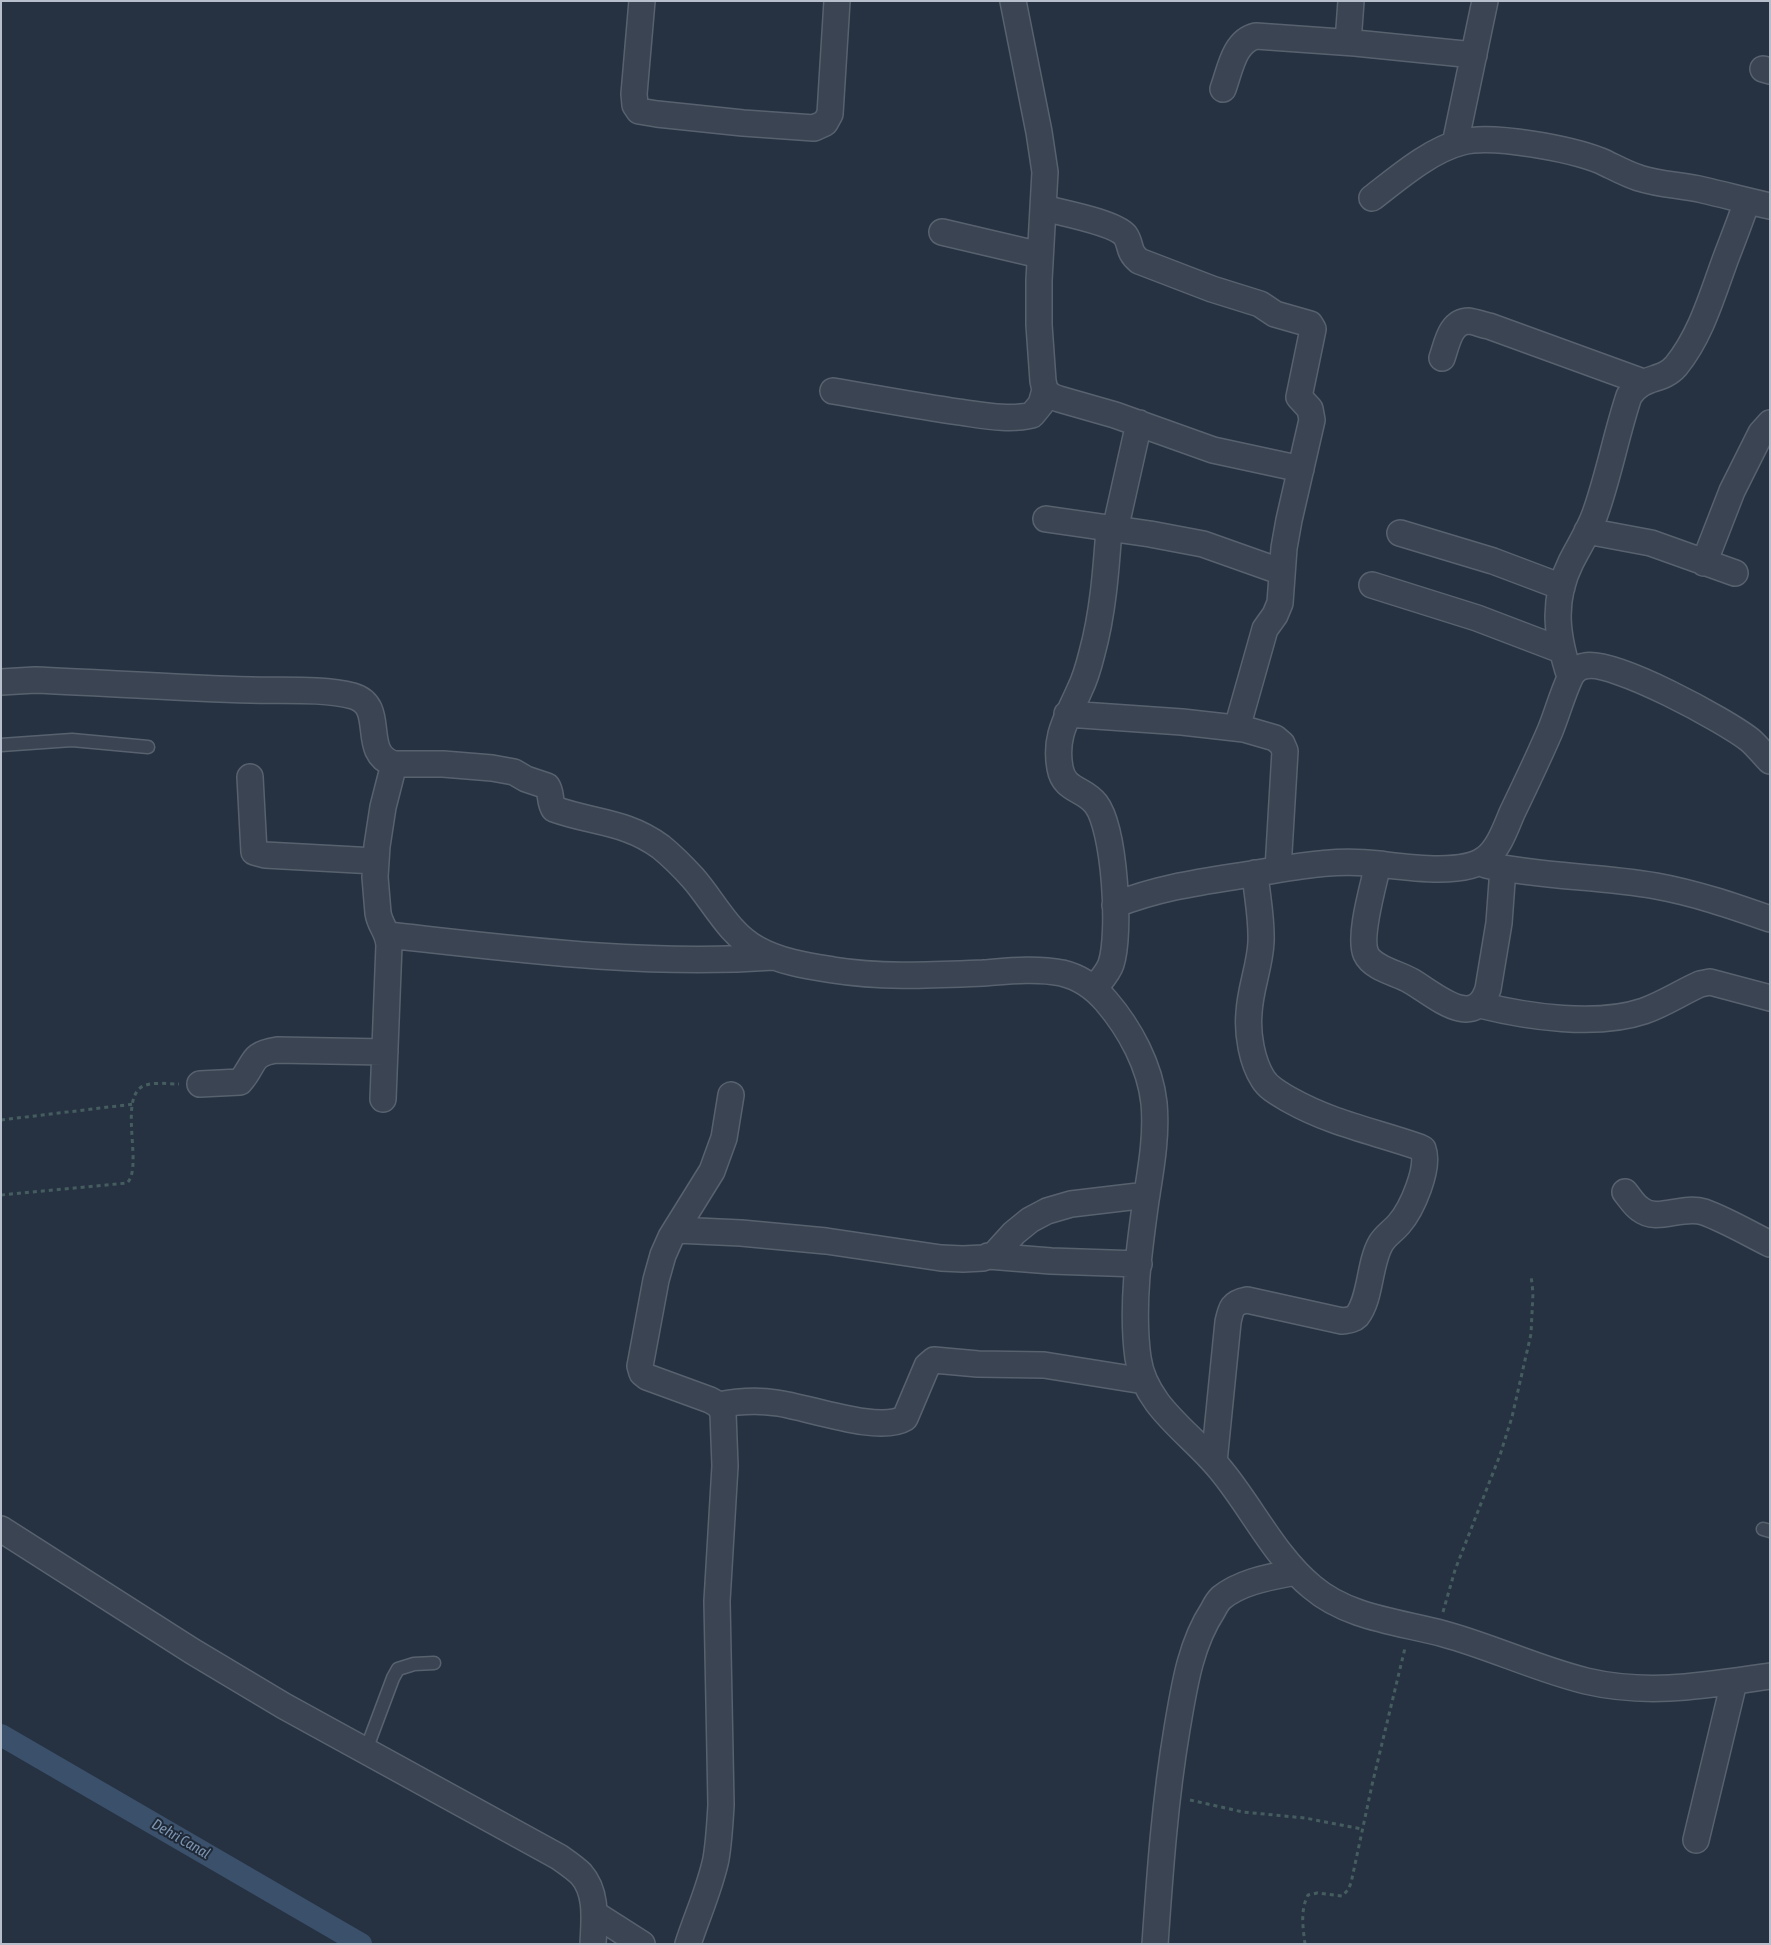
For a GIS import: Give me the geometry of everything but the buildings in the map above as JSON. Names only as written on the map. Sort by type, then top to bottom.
[{"type":"street","points":[[642,1],[634,94],[635,105],[639,111],[734,122],[814,128],[825,123],[830,114],[837,1]]},
{"type":"street","points":[[1013,1],[1045,172],[1040,255],[1040,352],[1043,381],[1046,390],[1051,396],[1059,400],[1139,423],[1213,450],[1301,469]]},
{"type":"street","points":[[1348,42],[1351,1]]},
{"type":"street","points":[[1455,144],[1485,1]]},
{"type":"street","points":[[1223,89],[1238,49],[1249,38],[1256,36],[1348,42],[1474,55]]},
{"type":"street","points":[[1372,198],[1429,157],[1455,144],[1479,140],[1543,147],[1600,161],[1640,179],[1702,190],[1758,203],[1719,279],[1694,338],[1675,367],[1666,374],[1642,382],[1635,387],[1629,396],[1595,514],[1570,564],[1559,596],[1557,622],[1561,650],[1570,677]]},
{"type":"street","points":[[1044,208],[1094,221],[1119,231],[1126,236],[1133,257],[1139,261],[1212,289],[1260,304],[1274,314],[1310,324],[1313,329],[1300,397],[1310,409],[1312,420],[1289,520],[1280,603],[1275,615],[1265,629],[1236,728]]},
{"type":"street","points":[[942,232],[1040,255]]},
{"type":"street","points":[[1442,358],[1450,334],[1456,325],[1469,321],[1489,326],[1642,382]]},
{"type":"street","points":[[833,391],[986,416],[1014,417],[1032,415],[1041,404],[1046,390]]},
{"type":"street","points":[[1094,989],[1111,965],[1114,950],[1116,926],[1110,843],[1104,816],[1089,797],[1069,786],[1064,780],[1060,768],[1059,745],[1062,726],[1080,690],[1093,651],[1101,610],[1112,529],[1139,423]]},
{"type":"street","points":[[1704,563],[1732,491],[1761,433],[1770,423]]},
{"type":"street","points":[[1046,519],[1150,534],[1203,544],[1282,572]]},
{"type":"street","points":[[1587,531],[1651,544],[1735,574]]},
{"type":"street","points":[[1400,533],[1484,558],[1562,587]]},
{"type":"street","points":[[1372,585],[1477,618],[1561,650]]},
{"type":"street","points":[[1478,863],[1487,858],[1505,829],[1549,734],[1570,677],[1576,669],[1586,665],[1604,668],[1627,676],[1704,711],[1727,724],[1750,741],[1770,761]]},
{"type":"street","points":[[1,682],[35,680],[336,693],[352,696],[362,700],[368,706],[376,747],[380,756],[387,762],[394,764],[443,764],[492,768],[514,772],[526,779],[547,786],[550,790],[551,804],[554,809],[628,828],[666,851],[694,879],[740,938],[773,957],[836,971],[897,976],[1043,971],[1064,974],[1080,979],[1106,1001],[1128,1034],[1139,1052],[1154,1100],[1154,1151],[1139,1264],[1136,1328],[1139,1360],[1144,1380],[1161,1408],[1214,1462],[1296,1572],[1310,1586],[1336,1603],[1373,1617],[1437,1632],[1484,1646],[1590,1682],[1652,1688],[1684,1688],[1770,1676]]},
{"type":"street","points":[[1067,714],[1182,722],[1236,728],[1264,734],[1275,738],[1282,744],[1285,751],[1266,871],[1260,958],[1250,995],[1248,1015],[1250,1040],[1256,1065],[1263,1081],[1272,1090],[1330,1120],[1419,1146],[1423,1150],[1425,1161],[1422,1176],[1409,1209],[1398,1226],[1381,1243],[1367,1290],[1356,1316],[1350,1320],[1342,1320],[1247,1300],[1237,1302],[1231,1310],[1228,1322],[1214,1462]]},
{"type":"street","points":[[383,1099],[388,934],[379,920],[375,861],[383,806],[394,764]]},
{"type":"street","points":[[250,777],[254,852],[265,855],[375,861]]},
{"type":"street","points":[[1115,905],[1160,889],[1222,877],[1327,862],[1435,868],[1478,863],[1503,868],[1655,886],[1713,900],[1770,919]]},
{"type":"street","points":[[1378,864],[1364,935],[1366,954],[1373,962],[1412,981],[1452,1005],[1472,1008],[1480,1005],[1523,1015],[1557,1018],[1616,1017],[1646,1010],[1700,984],[1710,982],[1770,998]]},
{"type":"street","points":[[1480,1005],[1485,998],[1490,981],[1499,923],[1503,868]]},
{"type":"street","points":[[388,934],[531,950],[681,960],[773,957]]},
{"type":"street","points":[[200,1084],[240,1082],[255,1058],[264,1052],[314,1050],[385,1052]]},
{"type":"street","points":[[731,1095],[724,1138],[712,1171],[663,1255],[656,1280],[640,1366],[642,1373],[647,1377],[700,1396],[719,1405],[738,1401],[778,1403],[887,1424],[898,1422],[905,1418],[927,1366],[934,1360],[978,1364],[1044,1365],[1144,1380]]},
{"type":"street","points":[[1625,1192],[1641,1210],[1649,1214],[1657,1215],[1678,1210],[1703,1212],[1770,1244]]},
{"type":"street","points":[[676,1230],[741,1233],[826,1241],[941,1258],[963,1259],[995,1254],[1014,1233],[1030,1220],[1046,1211],[1071,1204],[1147,1195]]},
{"type":"street","points":[[988,1256],[1051,1261],[1139,1264]]},
{"type":"street","points":[[688,1944],[706,1894],[716,1858],[721,1805],[716,1601],[725,1466],[725,1425],[723,1413],[719,1405]]},
{"type":"street","points":[[1,1529],[192,1651],[284,1706],[559,1857],[581,1874],[591,1891],[595,1914],[593,1944]]},
{"type":"street","points":[[1155,1944],[1168,1796],[1183,1693],[1192,1656],[1204,1624],[1220,1598],[1239,1587],[1263,1579],[1296,1572]]},
{"type":"street","points":[[1696,1840],[1734,1682]]},
{"type":"street","points":[[595,1914],[642,1944]]},
{"type":"lane","points":[[1,745],[72,740],[148,747]]},
{"type":"lane","points":[[366,1750],[398,1669],[414,1664],[434,1663]]},
{"type":"path","points":[[1,1195],[127,1183],[132,1175],[134,1104],[140,1089],[149,1085],[200,1084]]},
{"type":"path","points":[[1,1120],[134,1104]]},
{"type":"path","points":[[1437,1632],[1455,1570],[1500,1455],[1512,1417],[1531,1334],[1533,1293],[1531,1275]]},
{"type":"path","points":[[1305,1944],[1303,1930],[1306,1900],[1312,1893],[1342,1896],[1351,1883],[1410,1626]]},
{"type":"path","points":[[1168,1796],[1244,1812],[1305,1818],[1362,1829]]},
{"type":"waterway","name":"Dehri Canal","points":[[1,1735],[361,1944]]}]
